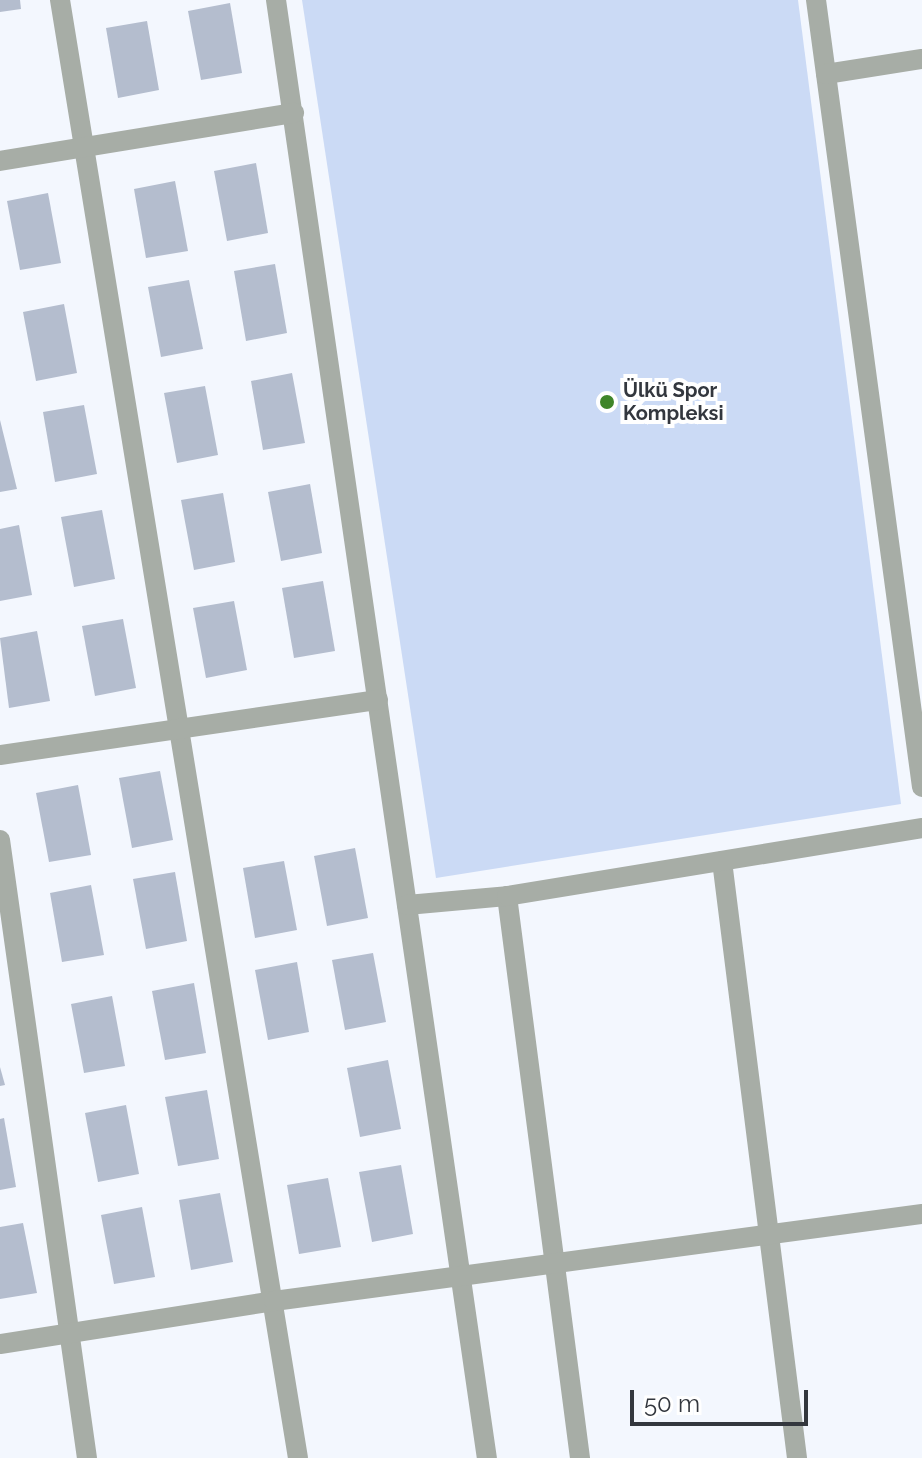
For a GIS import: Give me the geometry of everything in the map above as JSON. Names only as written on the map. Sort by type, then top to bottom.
[{"type":"street","points":[[60,0],[176,729],[298,1458]]},
{"type":"street","points":[[276,0],[487,1458]]},
{"type":"street","points":[[816,0],[912,638],[922,787]]},
{"type":"street","points":[[826,74],[922,59]]},
{"type":"street","points":[[0,161],[294,113]]},
{"type":"street","points":[[0,755],[378,700]]},
{"type":"street","points":[[407,905],[507,896],[922,828]]},
{"type":"street","points":[[0,840],[73,1336],[87,1458]]},
{"type":"street","points":[[722,861],[766,1236],[797,1458]]},
{"type":"street","points":[[507,896],[580,1458]]},
{"type":"street","points":[[0,1344],[73,1336],[274,1301],[461,1275],[555,1266],[922,1214]]},
{"type":"shaded area","name":"Ülkü Spor Kompleksi","points":[[302,0],[798,0],[901,804],[436,878]]},
{"type":"building","points":[[0,0],[20,0],[21,9],[0,12]]},
{"type":"building","points":[[230,3],[242,73],[201,80],[188,11]]},
{"type":"building","points":[[147,21],[159,90],[118,98],[106,28]]},
{"type":"building","points":[[256,163],[268,233],[227,241],[214,171]]},
{"type":"building","points":[[175,181],[188,251],[146,258],[134,189]]},
{"type":"building","points":[[48,193],[61,263],[20,270],[7,201]]},
{"type":"building","points":[[275,264],[287,333],[246,341],[234,271]]},
{"type":"building","points":[[189,280],[203,349],[161,357],[148,287]]},
{"type":"building","points":[[64,304],[77,373],[36,381],[23,312]]},
{"type":"building","points":[[292,373],[305,443],[263,450],[251,381]]},
{"type":"building","points":[[205,386],[218,455],[177,463],[164,393]]},
{"type":"building","points":[[84,405],[97,474],[55,482],[43,412]]},
{"type":"building","points":[[0,420],[17,489],[0,492]]},
{"type":"building","points":[[310,484],[322,553],[281,561],[268,492]]},
{"type":"building","points":[[223,493],[235,562],[194,570],[181,500]]},
{"type":"building","points":[[102,510],[115,579],[74,587],[61,517]]},
{"type":"building","points":[[19,525],[32,595],[0,601],[0,529]]},
{"type":"building","points":[[323,581],[335,651],[294,658],[282,588]]},
{"type":"building","points":[[234,601],[247,670],[206,678],[193,608]]},
{"type":"building","points":[[123,619],[136,688],[95,696],[82,626]]},
{"type":"building","points":[[37,631],[50,701],[9,708],[0,638]]},
{"type":"building","points":[[160,771],[173,840],[132,848],[119,778]]},
{"type":"building","points":[[78,785],[91,855],[49,862],[36,793]]},
{"type":"building","points":[[355,848],[368,918],[327,926],[314,856]]},
{"type":"building","points":[[284,861],[297,930],[255,938],[243,868]]},
{"type":"building","points":[[175,872],[187,941],[146,949],[133,879]]},
{"type":"building","points":[[91,885],[104,955],[62,962],[50,893]]},
{"type":"building","points":[[373,953],[386,1022],[345,1030],[332,960]]},
{"type":"building","points":[[297,962],[309,1032],[268,1040],[255,970]]},
{"type":"building","points":[[194,983],[206,1053],[165,1060],[152,991]]},
{"type":"building","points":[[112,996],[125,1066],[84,1073],[71,1004]]},
{"type":"building","points":[[388,1060],[401,1129],[360,1137],[347,1068]]},
{"type":"building","points":[[0,1067],[5,1085],[0,1086]]},
{"type":"building","points":[[207,1090],[219,1159],[178,1166],[165,1097]]},
{"type":"building","points":[[126,1105],[139,1174],[98,1182],[85,1113]]},
{"type":"building","points":[[4,1118],[16,1187],[0,1190],[0,1119]]},
{"type":"building","points":[[401,1165],[413,1234],[372,1242],[359,1172]]},
{"type":"building","points":[[328,1178],[341,1247],[299,1254],[287,1185]]},
{"type":"building","points":[[220,1193],[233,1262],[191,1270],[179,1200]]},
{"type":"building","points":[[142,1207],[155,1277],[114,1284],[101,1215]]},
{"type":"building","points":[[23,1223],[37,1293],[0,1299],[0,1227]]},
{"type":"place","name":"Ülkü Spor Kompleksi","points":[[607,402]]}]
